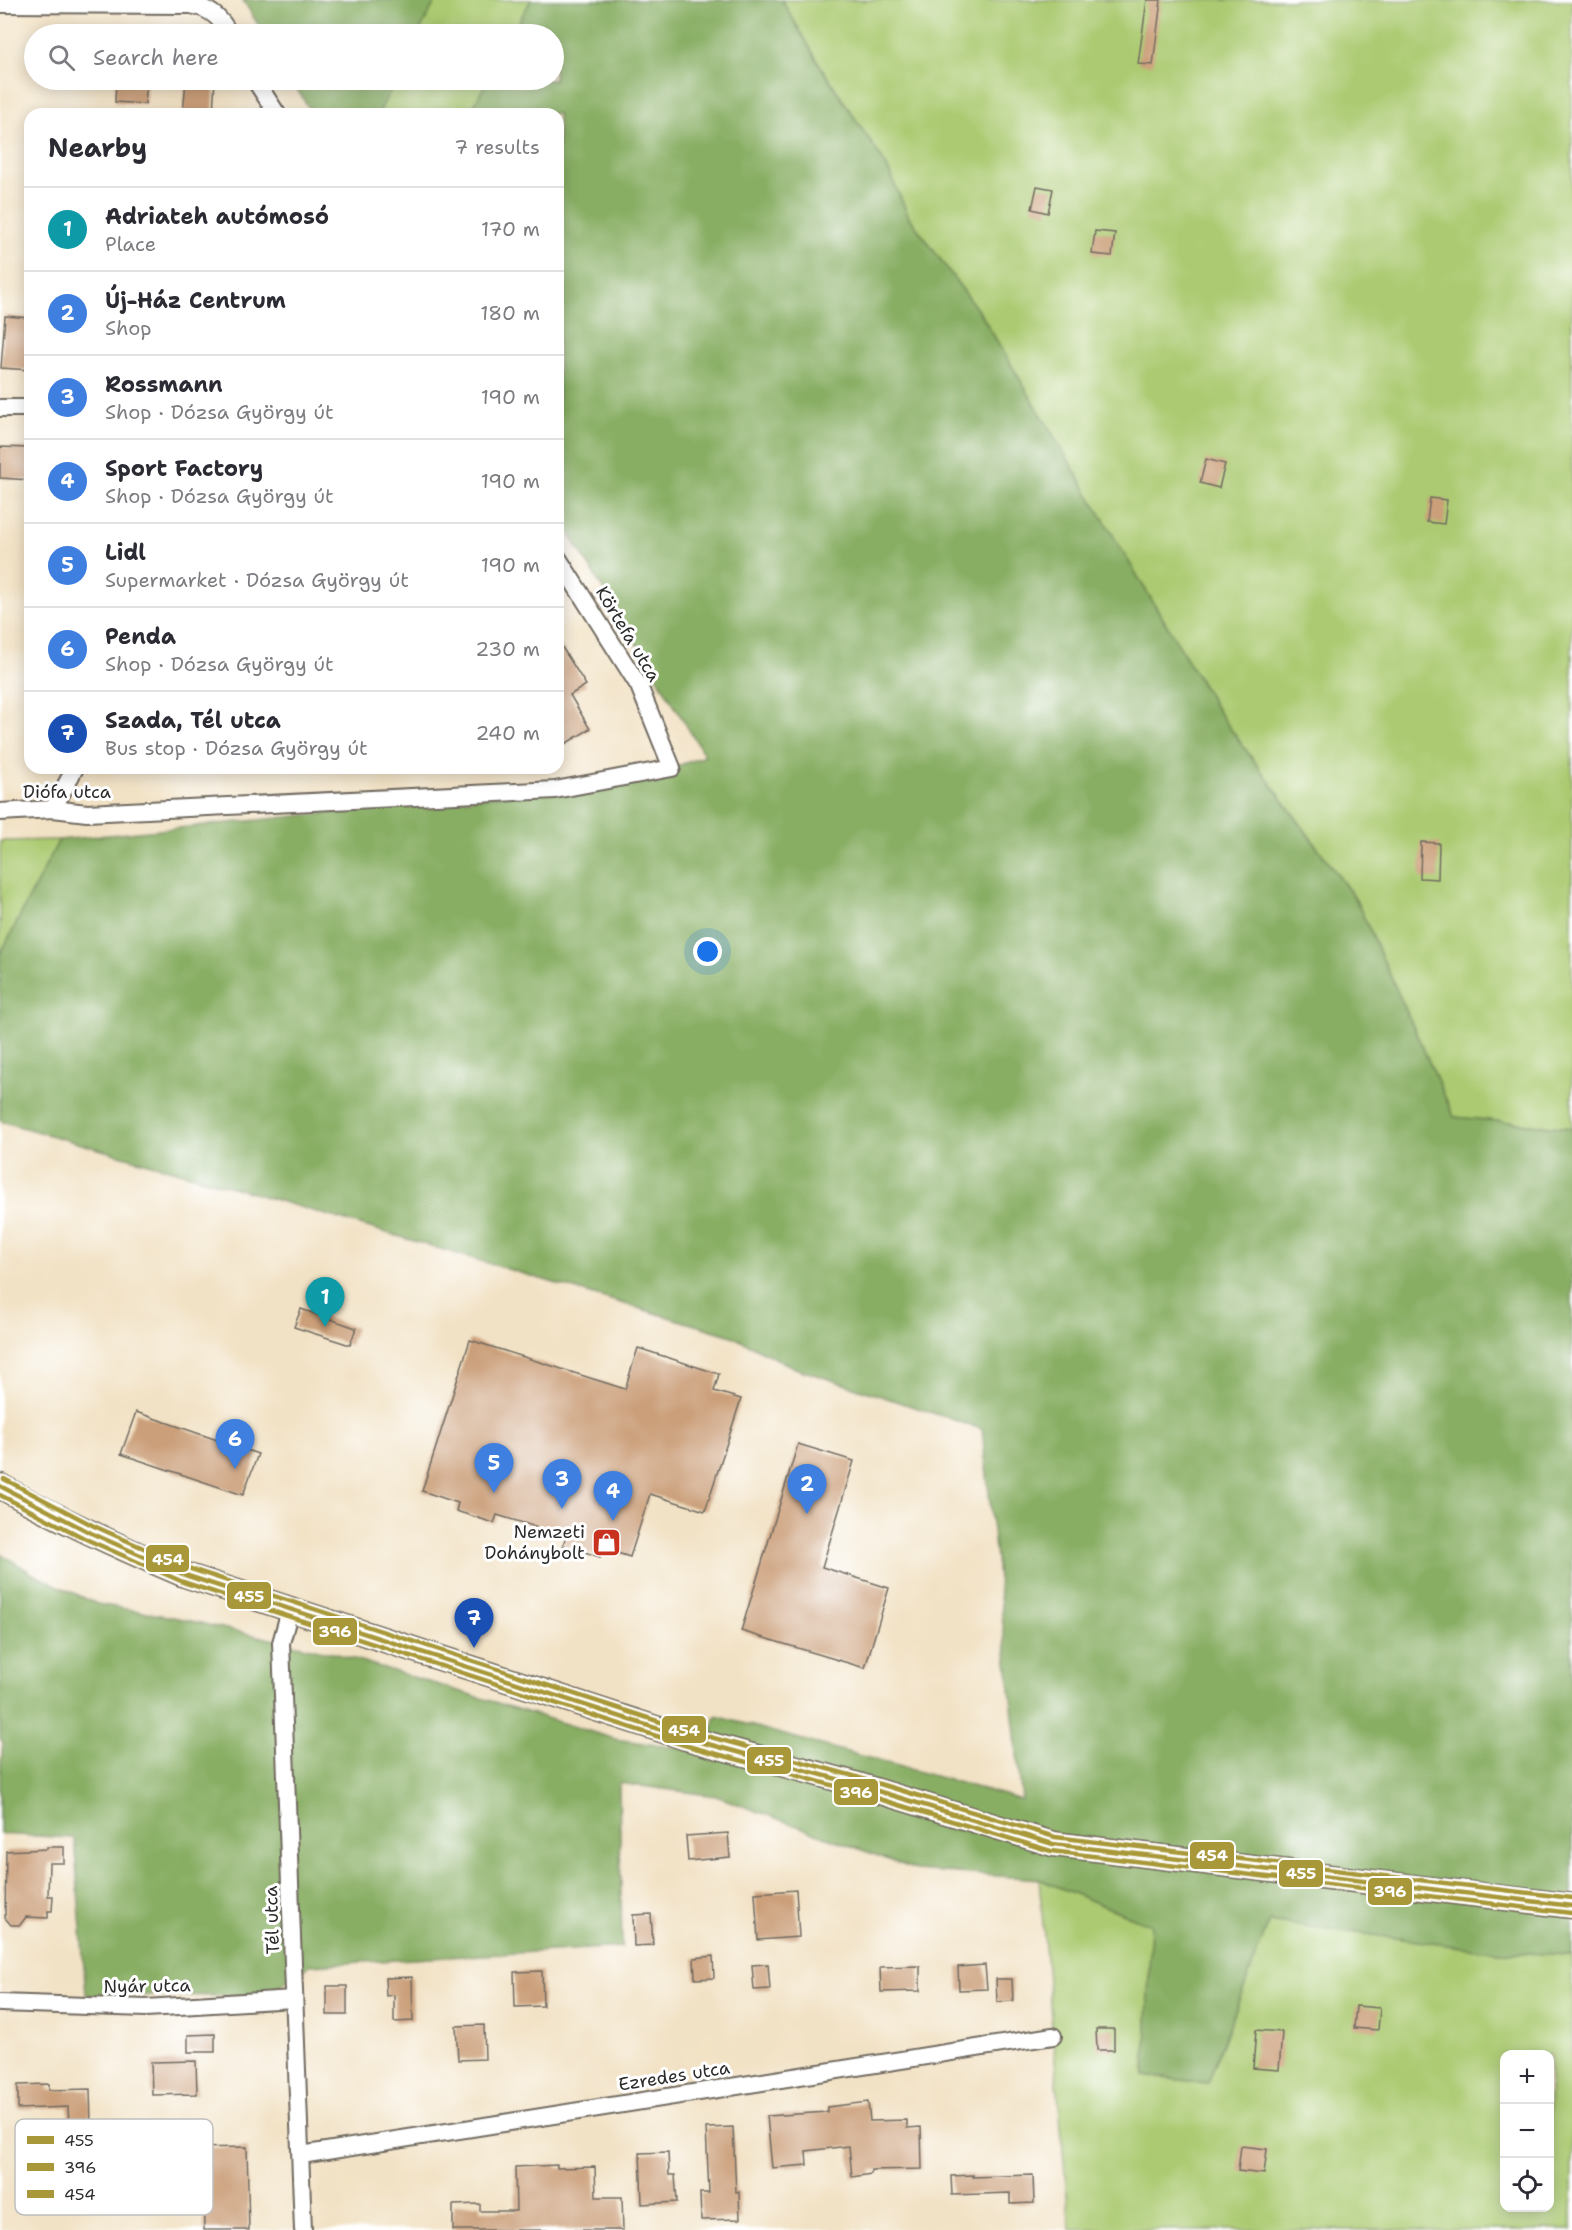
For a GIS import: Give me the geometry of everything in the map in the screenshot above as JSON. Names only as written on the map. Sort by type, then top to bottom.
[{"type":"main road","points":[[0,1486],[51,1515],[110,1544],[185,1575],[686,1738],[813,1772],[1053,1844],[1572,1906]]},
{"type":"street","points":[[0,3],[177,4],[201,7],[210,11],[223,24]]},
{"type":"street","points":[[262,90],[274,108]]},
{"type":"street","points":[[0,408],[24,408]]},
{"type":"street","name":"Körtefa utca","points":[[564,567],[639,686],[672,768]]},
{"type":"street","name":"Diófa utca","points":[[0,812],[53,809],[87,813],[555,790],[672,768]]},
{"type":"street","points":[[53,809],[72,774]]},
{"type":"street","name":"Tél utca","points":[[290,1610],[281,1643],[303,2230]]},
{"type":"street","name":"Nyár utca","points":[[0,2003],[146,2008],[294,1999]]},
{"type":"street","name":"Ezredes utca","points":[[301,2155],[1053,2036]]},
{"type":"green space","points":[[243,0],[436,0],[423,24],[258,24]]},
{"type":"green space","points":[[436,0],[531,0],[518,24],[423,24]]},
{"type":"green space","points":[[531,0],[782,0],[821,67],[886,165],[909,217],[982,316],[1221,716],[1356,900],[1454,1117],[1572,1128],[1572,1955],[1500,1952],[1269,1921],[1208,2083],[1145,2076],[1151,1925],[1039,1879],[916,1870],[716,1796],[619,1783],[622,1947],[310,1965],[266,1996],[86,1995],[74,1838],[0,1834],[0,1775],[3,1742],[0,1739],[0,1553],[33,1574],[97,1604],[178,1618],[341,1655],[615,1739],[706,1752],[716,1716],[1022,1800],[982,1429],[795,1368],[732,1336],[246,1191],[0,1121],[0,955],[59,840],[555,790],[672,768],[705,756],[564,525],[564,108],[472,108],[482,90],[564,90],[564,24],[518,24]]},
{"type":"green space","points":[[782,0],[1572,0],[1572,1128],[1454,1117],[1356,900],[1221,716],[982,316],[909,217],[886,165],[821,67]]},
{"type":"green space","points":[[297,90],[391,90],[381,108],[309,108]]},
{"type":"green space","points":[[391,90],[482,90],[472,108],[381,108]]},
{"type":"green space","points":[[59,840],[0,955],[0,841]]},
{"type":"green space","points":[[1039,1879],[1151,1925],[1145,2076],[1208,2083],[1269,1921],[1500,1952],[1572,1955],[1572,2230],[1070,2230]]},
{"type":"building","points":[[1147,0],[1161,0],[1153,65],[1138,64]]},
{"type":"building","points":[[116,90],[146,90],[145,104],[115,102]]},
{"type":"building","points":[[185,90],[214,90],[213,108],[184,108]]},
{"type":"building","points":[[1037,186],[1053,189],[1048,213],[1032,209]]},
{"type":"building","points":[[1095,231],[1115,233],[1112,256],[1092,254]]},
{"type":"building","points":[[5,316],[24,318],[24,370],[1,368]]},
{"type":"building","points":[[0,447],[24,448],[24,480],[0,478]]},
{"type":"building","points":[[1206,459],[1225,464],[1219,488],[1200,483]]},
{"type":"building","points":[[1430,498],[1447,500],[1444,524],[1427,522]]},
{"type":"building","points":[[564,650],[586,685],[570,695],[590,729],[565,744]]},
{"type":"building","points":[[1421,842],[1439,843],[1438,879],[1420,878]]},
{"type":"building","points":[[301,1309],[356,1328],[350,1345],[294,1327]]},
{"type":"building","points":[[470,1340],[625,1389],[638,1348],[719,1374],[714,1391],[741,1399],[705,1511],[650,1494],[630,1557],[602,1548],[600,1557],[563,1545],[566,1536],[497,1515],[494,1523],[456,1511],[458,1503],[422,1491]]},
{"type":"building","points":[[136,1412],[258,1454],[243,1495],[121,1454]]},
{"type":"building","points":[[798,1444],[854,1461],[822,1567],[889,1588],[865,1668],[741,1631]]},
{"type":"building","points":[[728,1833],[730,1857],[688,1861],[686,1836]]},
{"type":"building","points":[[47,1847],[64,1847],[64,1863],[49,1863],[48,1896],[53,1896],[52,1911],[48,1911],[48,1918],[26,1917],[20,1925],[11,1925],[5,1918],[6,1851],[47,1849]]},
{"type":"building","points":[[796,1890],[799,1937],[758,1940],[755,1893]]},
{"type":"building","points":[[651,1914],[653,1945],[634,1946],[633,1915]]},
{"type":"building","points":[[713,1956],[714,1978],[695,1979],[694,1958]]},
{"type":"building","points":[[768,1964],[770,1989],[754,1990],[752,1965]]},
{"type":"building","points":[[985,1965],[987,1989],[959,1990],[958,1967]]},
{"type":"building","points":[[920,1966],[920,1991],[881,1992],[880,1967]]},
{"type":"building","points":[[542,1971],[543,2006],[515,2007],[514,1972]]},
{"type":"building","points":[[412,1977],[413,2021],[394,2022],[394,1995],[386,1996],[385,1978]]},
{"type":"building","points":[[996,1979],[1012,1979],[1013,2001],[997,2002]]},
{"type":"building","points":[[327,1986],[347,1986],[347,2015],[327,2015]]},
{"type":"building","points":[[1356,2006],[1380,2008],[1378,2030],[1354,2028]]},
{"type":"building","points":[[484,2025],[485,2059],[458,2060],[456,2026]]},
{"type":"building","points":[[1096,2029],[1114,2029],[1114,2050],[1097,2050]]},
{"type":"building","points":[[1256,2030],[1282,2032],[1279,2070],[1253,2068]]},
{"type":"building","points":[[215,2034],[215,2052],[188,2052],[188,2035]]},
{"type":"building","points":[[196,2061],[197,2094],[152,2095],[151,2062]]},
{"type":"building","points":[[49,2084],[49,2090],[90,2089],[91,2119],[69,2119],[68,2107],[18,2109],[18,2085]]},
{"type":"building","points":[[868,2102],[870,2121],[907,2120],[907,2128],[921,2127],[922,2169],[871,2170],[871,2174],[852,2177],[849,2146],[806,2151],[807,2165],[772,2168],[767,2116],[827,2112],[827,2107]]},
{"type":"building","points":[[733,2127],[736,2192],[739,2192],[740,2219],[701,2220],[700,2193],[709,2193],[706,2128]]},
{"type":"building","points":[[1241,2146],[1267,2149],[1264,2174],[1238,2171]]},
{"type":"building","points":[[247,2147],[249,2230],[204,2230],[204,2215],[213,2215],[213,2148]]},
{"type":"building","points":[[668,2152],[669,2175],[675,2175],[677,2202],[642,2204],[640,2153]]},
{"type":"building","points":[[557,2165],[557,2168],[595,2167],[596,2197],[622,2197],[623,2230],[453,2230],[453,2205],[480,2204],[480,2211],[516,2211],[515,2167]]},
{"type":"building","points":[[973,2175],[973,2177],[1033,2175],[1034,2203],[1010,2204],[1010,2193],[952,2195],[951,2176]]},
{"type":"transit line","name":"454","points":[[4,1479],[94,1526],[188,1568],[688,1731],[850,1775],[1055,1837],[1572,1898]]},
{"type":"transit line","name":"455","points":[[0,1486],[91,1533],[185,1575],[686,1738],[848,1782],[1053,1844],[1572,1906]]},
{"type":"transit line","name":"396","points":[[0,1495],[88,1540],[183,1582],[684,1745],[846,1789],[1051,1851],[1571,1913]]},
{"type":"place","name":"Adriateh autómosó","points":[[325,1327]]},
{"type":"place","name":"Penda","points":[[235,1469]]},
{"type":"place","name":"Lidl","points":[[494,1493]]},
{"type":"place","name":"Rossmann","points":[[562,1509]]},
{"type":"place","name":"Új-Ház Centrum","points":[[807,1514]]},
{"type":"place","name":"Sport Factory","points":[[613,1521]]},
{"type":"place","name":"Nemzeti Dohánybolt","points":[[606,1542]]},
{"type":"place","name":"Szada, Tél utca","points":[[474,1648]]}]
